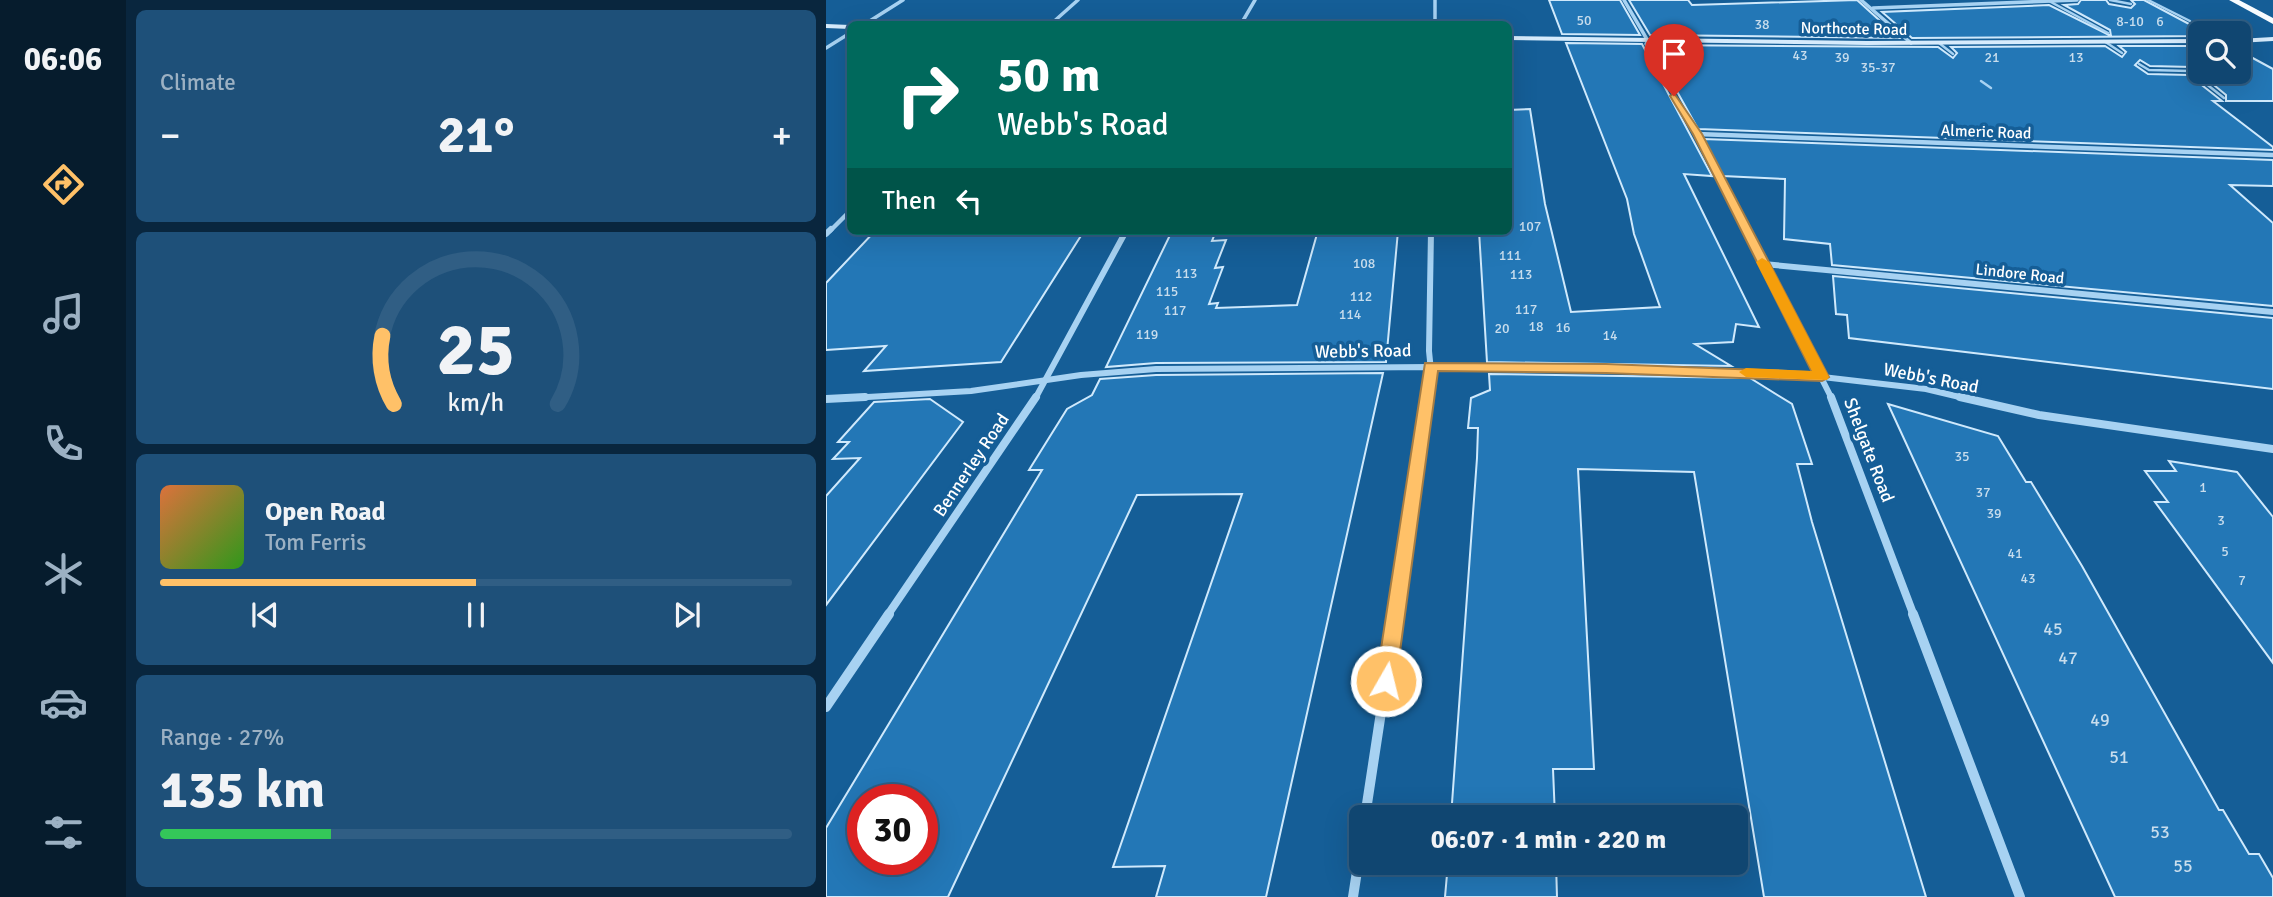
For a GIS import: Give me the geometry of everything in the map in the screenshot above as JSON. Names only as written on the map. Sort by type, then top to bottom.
[{"type":"highway","points":[[2233,0],[2273,21]]},
{"type":"main road","points":[[826,26],[847,27]]},
{"type":"main road","name":"Northcote Road","points":[[1512,38],[1910,43],[2188,41]]},
{"type":"main road","points":[[2251,40],[2273,39]]},
{"type":"street","points":[[870,21],[903,0]]},
{"type":"street","points":[[1054,21],[1078,0]]},
{"type":"street","points":[[1243,21],[1255,0]]},
{"type":"street","points":[[1435,0],[1435,21]]},
{"type":"street","name":"Shelgate Road","points":[[1623,0],[1648,41],[1646,44],[1651,58],[1697,134],[1822,377],[2020,897]]},
{"type":"street","points":[[1861,0],[1910,43]]},
{"type":"street","points":[[1873,8],[2077,0]]},
{"type":"street","points":[[2049,1],[2108,33]]},
{"type":"street","points":[[826,48],[847,35]]},
{"type":"street","name":"Almeric Road","points":[[1697,134],[2273,155]]},
{"type":"street","points":[[826,234],[847,214]]},
{"type":"street","name":"Bennerley Road","points":[[826,707],[1043,382],[1124,235]]},
{"type":"street","points":[[1367,805],[1432,381],[1431,235]]},
{"type":"street","name":"Lindore Road","points":[[1763,264],[2273,312]]},
{"type":"street","name":"Webb's Road","points":[[826,399],[971,391],[1081,375],[1156,369],[1606,368],[1822,377],[1926,389],[2039,415],[2273,449]]},
{"type":"street","points":[[1353,897],[1356,875]]},
{"type":"lane","points":[[2110,0],[2131,4]]},
{"type":"lane","points":[[2148,0],[2190,21]]},
{"type":"lane","points":[[2104,41],[2122,53]]},
{"type":"lane","points":[[1940,43],[1953,54]]},
{"type":"lane","points":[[2139,64],[2149,70],[2190,71],[2224,98]]},
{"type":"lane","points":[[1981,81],[1991,88]]},
{"type":"building","points":[[1549,0],[1620,0],[1640,35],[1562,34]]},
{"type":"building","points":[[1629,0],[1688,0],[1692,5],[1857,0],[1899,38],[1650,35]]},
{"type":"building","points":[[2081,0],[2106,0],[2109,4],[2131,8],[2135,4],[2131,0],[2144,0],[2188,23],[2188,36],[1912,38],[1882,12],[2049,5],[2111,36],[2110,30],[2064,5],[2078,4]]},
{"type":"building","points":[[1566,43],[1642,44],[1712,176],[1684,174],[1759,327],[1736,324],[1733,342],[1695,344],[1731,366],[1487,362],[1479,235],[1512,235],[1512,110],[1530,109],[1545,204],[1571,312],[1660,307],[1634,234],[1627,199]]},
{"type":"building","points":[[1651,45],[1938,47],[1953,58],[1957,53],[1951,47],[2105,46],[2122,57],[2126,52],[2119,46],[2188,46],[2188,67],[2150,66],[2140,60],[2135,65],[2148,74],[2188,75],[2188,84],[2200,84],[2222,101],[2213,101],[2273,147],[2273,150],[1698,129]]},
{"type":"building","points":[[2251,57],[2273,69],[2273,101],[2226,101],[2226,95],[2213,84],[2251,84]]},
{"type":"building","points":[[1703,139],[2273,160],[2273,186],[2230,185],[2273,223],[2273,306],[1832,265],[1830,244],[1784,239],[1785,179],[1723,176]]},
{"type":"building","points":[[871,235],[1081,235],[1001,362],[864,371],[886,346],[826,350],[826,283]]},
{"type":"building","points":[[1170,235],[1214,235],[1212,241],[1226,240],[1215,268],[1223,267],[1209,304],[1218,303],[1216,308],[1297,305],[1317,235],[1398,235],[1386,362],[1156,363],[1106,367]]},
{"type":"building","points":[[1833,276],[2273,318],[2273,389],[1849,338],[1847,315],[1836,314]]},
{"type":"building","points":[[1383,373],[1266,897],[1156,897],[1165,866],[1113,867],[1242,494],[1137,495],[948,897],[826,897],[826,828],[847,793],[847,875],[938,875],[938,784],[853,784],[1042,470],[1029,470],[1067,409],[1092,395],[1100,379],[1156,375]]},
{"type":"building","points":[[1489,374],[1750,378],[1792,404],[1812,464],[1797,464],[1812,522],[1926,897],[1764,897],[1694,472],[1578,469],[1594,769],[1553,769],[1554,805],[1452,805],[1477,458],[1478,428],[1468,428],[1471,398],[1490,390]]},
{"type":"building","points":[[930,399],[963,422],[826,605],[826,496],[860,458],[833,459],[849,442],[838,442],[874,402]]},
{"type":"building","points":[[1888,404],[1998,436],[2026,482],[2031,482],[2082,566],[2219,810],[2223,810],[2249,854],[2259,854],[2273,878],[2273,897],[2115,897]]},
{"type":"building","points":[[2169,461],[2237,472],[2273,517],[2273,663],[2155,502],[2168,502],[2145,471],[2176,471]]},
{"type":"building","points":[[1447,875],[1556,875],[1557,897],[1445,897]]},
{"type":"slow traffic","points":[[1746,372],[1822,377],[1762,262]]},
{"type":"route","points":[[1386,681],[1432,381],[1430,367],[1606,368],[1788,373],[1822,377],[1697,134],[1674,96]]}]
